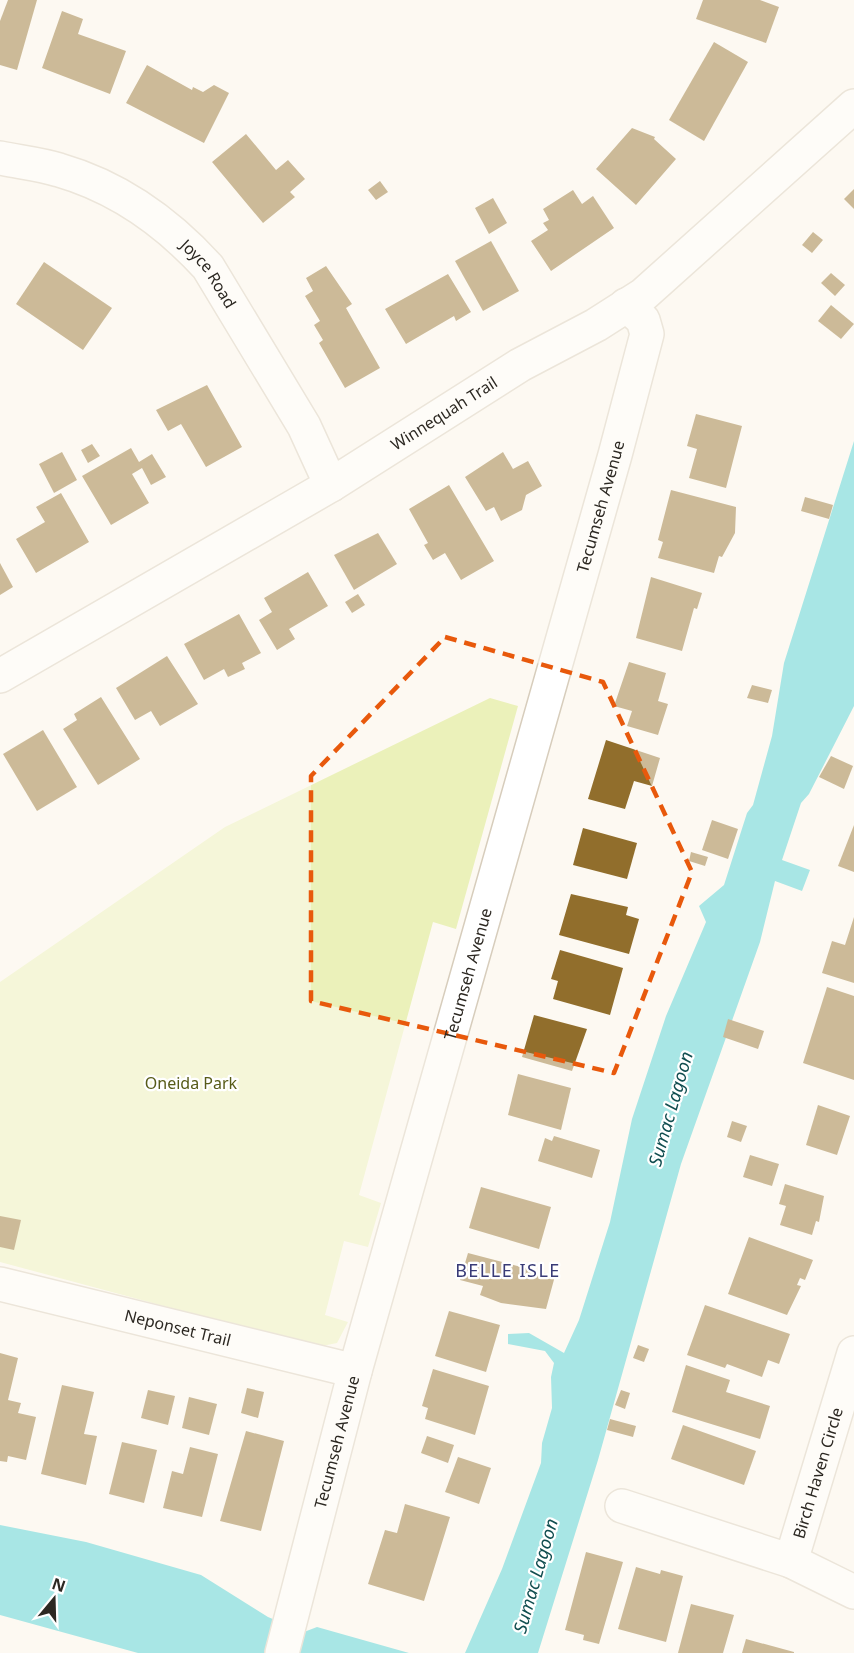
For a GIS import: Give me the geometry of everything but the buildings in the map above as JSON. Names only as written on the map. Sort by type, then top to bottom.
[{"type":"street","name":"Winnequah Trail","points":[[0,676],[331,485],[520,365],[643,295],[854,106]]},
{"type":"street","name":"Joyce Road","points":[[0,158],[60,170],[128,199],[153,216],[191,249],[208,267],[304,426],[331,485]]},
{"type":"street","name":"Tecumseh Avenue","points":[[282,1653],[355,1371],[612,466],[647,334],[644,320],[626,305]]},
{"type":"street","name":"Neponset Trail","points":[[0,1284],[355,1371]]},
{"type":"street","name":"Birch Haven Circle","points":[[791,1561],[854,1353]]},
{"type":"street","name":"Birch Haven Circle","points":[[622,1506],[791,1561],[854,1592]]},
{"type":"highlighted area","points":[[445,637],[603,682],[692,872],[614,1073],[311,1001],[311,776]]},
{"type":"green space","name":"Oneida Park","points":[[490,698],[518,706],[456,929],[433,922],[359,1195],[381,1203],[368,1247],[344,1241],[325,1315],[348,1322],[337,1343],[317,1347],[0,1262],[0,982],[225,827]]},
{"type":"water","name":"Sumac Lagoon","points":[[854,441],[854,706],[809,794],[801,803],[782,860],[810,870],[802,891],[775,881],[760,942],[681,1164],[598,1460],[538,1653],[465,1653],[502,1569],[541,1463],[542,1443],[552,1408],[551,1377],[554,1363],[545,1351],[508,1344],[508,1334],[529,1333],[564,1353],[579,1320],[610,1222],[632,1119],[666,1016],[706,922],[699,906],[724,885],[747,813],[753,805],[772,736],[784,663]]},
{"type":"water","points":[[0,1525],[86,1542],[201,1575],[268,1617],[304,1632],[317,1627],[409,1653],[138,1653],[0,1615]]},
{"type":"district","name":"BELLE ISLE","points":[[508,1271]]}]
